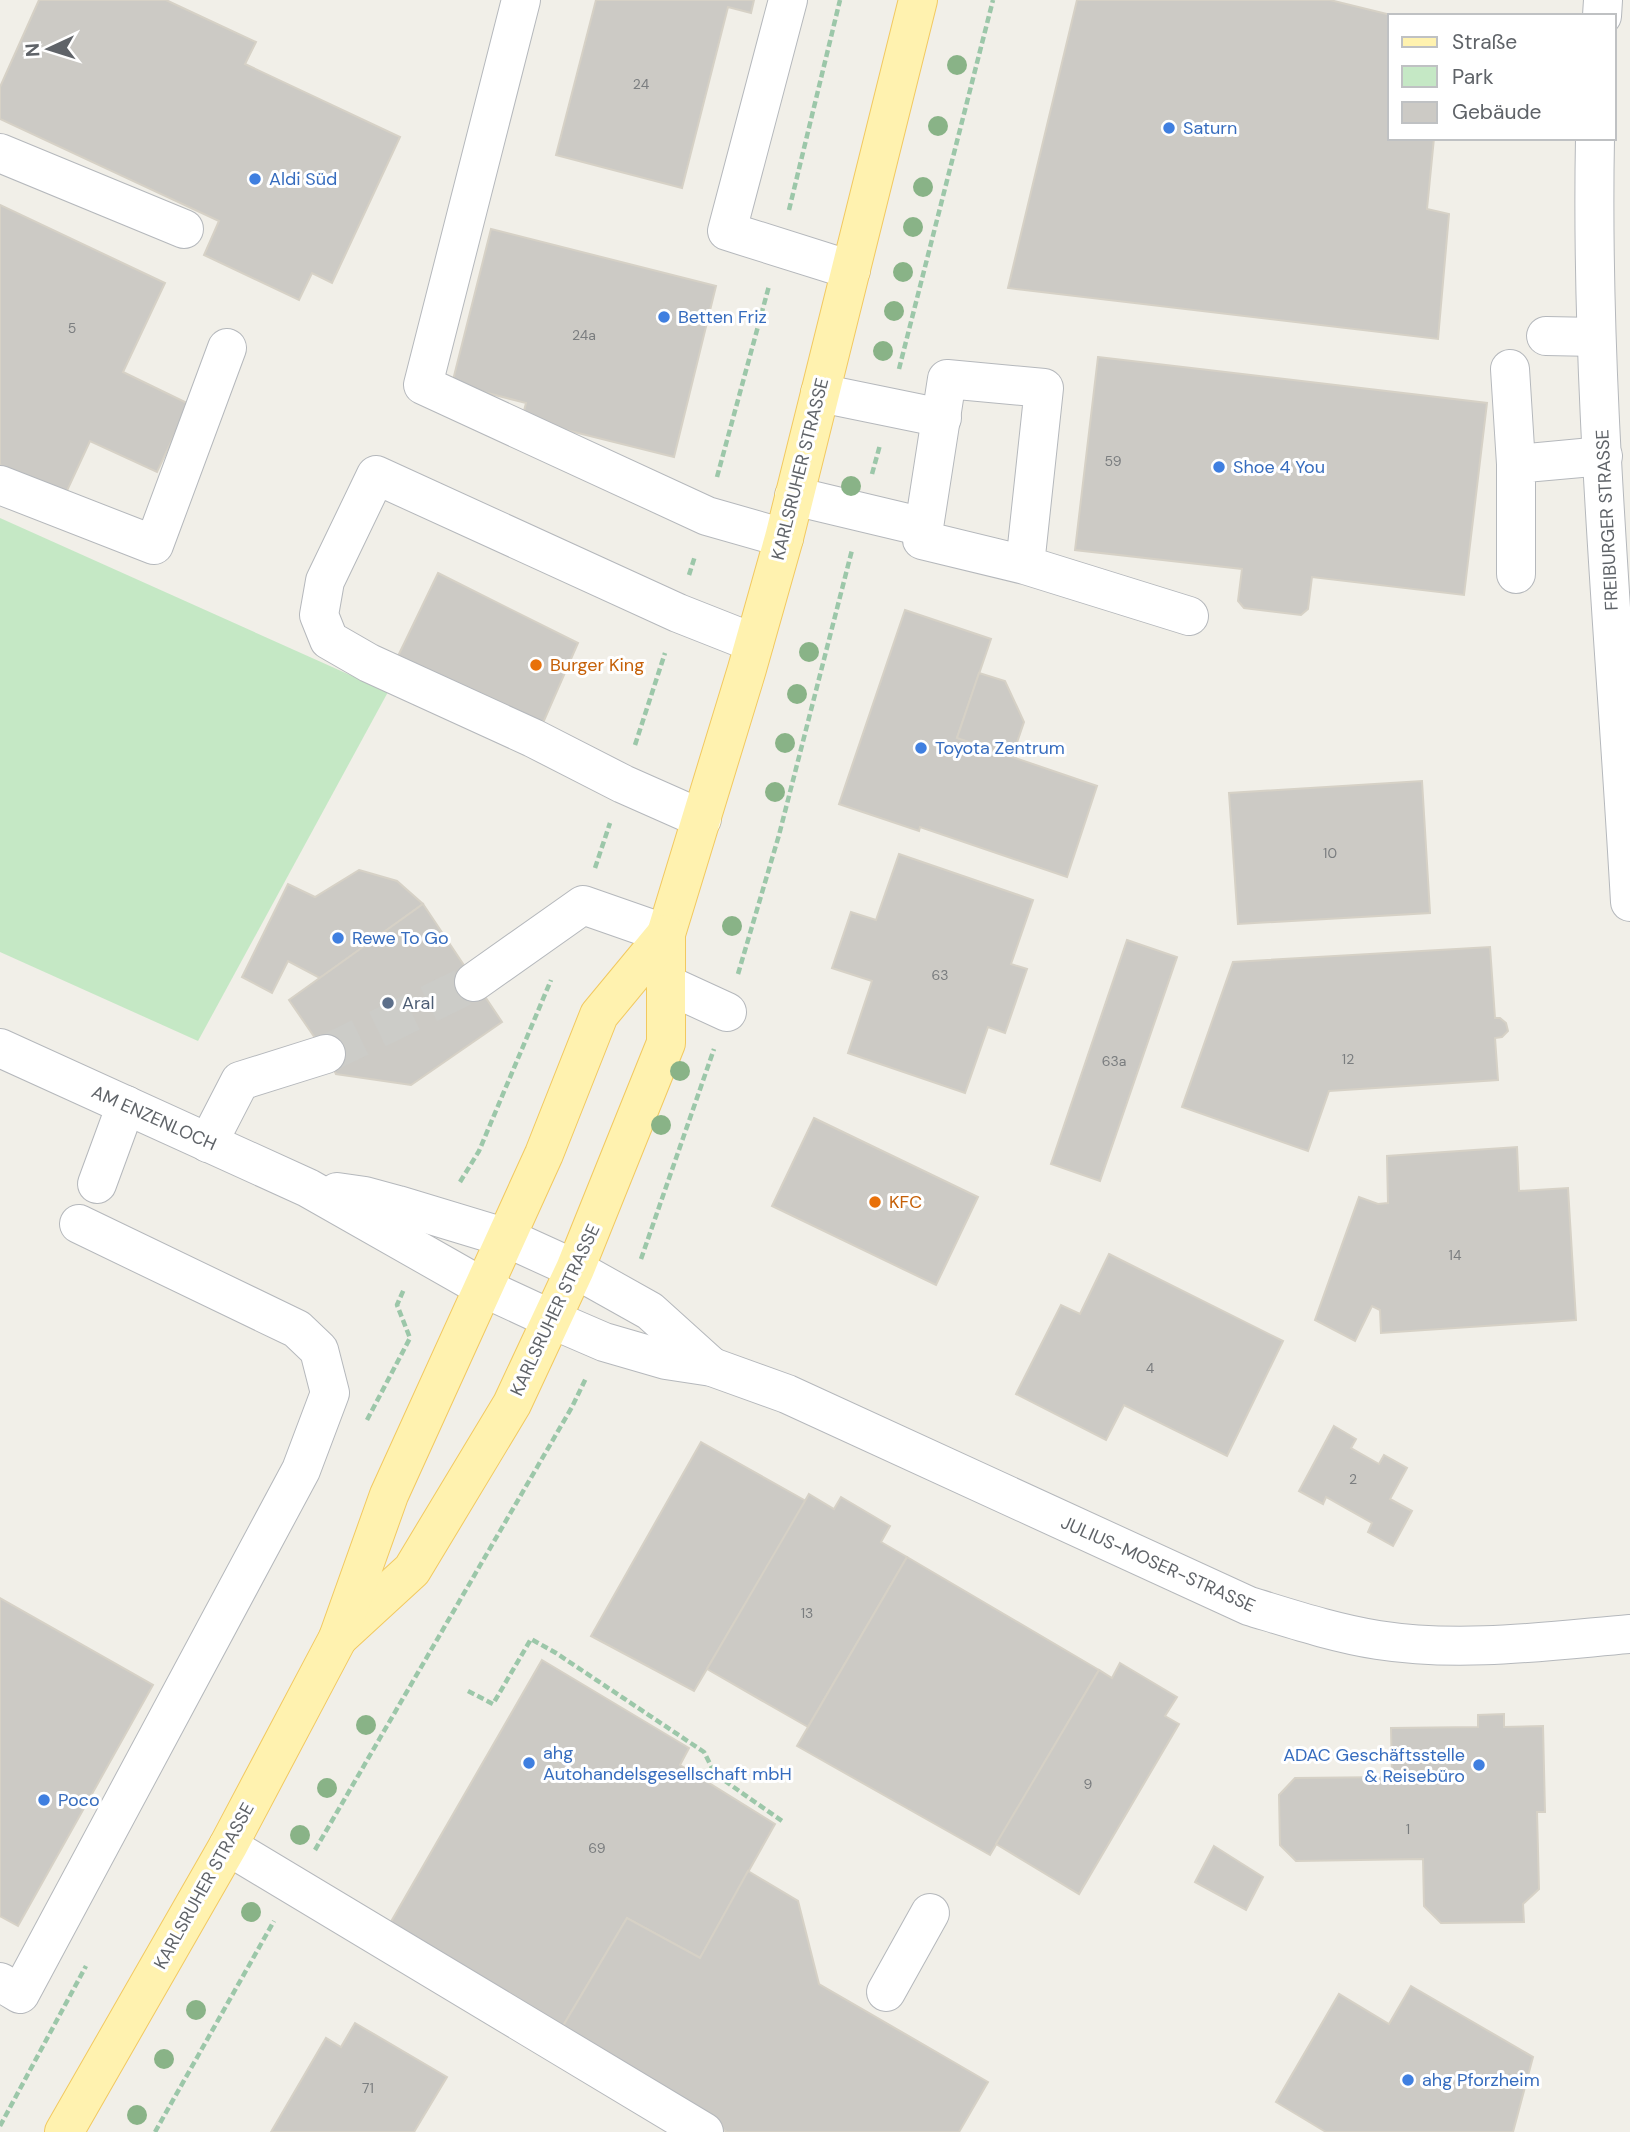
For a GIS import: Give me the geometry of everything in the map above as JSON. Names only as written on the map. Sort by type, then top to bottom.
[{"type":"main road","name":"KARLSRUHER STRASSE","points":[[338,1638],[412,1570],[498,1428],[553,1320],[666,1043],[666,934],[784,538],[918,0]]},
{"type":"main road","name":"KARLSRUHER STRASSE","points":[[64,2132],[228,1846],[338,1638],[389,1495],[544,1154],[599,1015],[666,934]]},
{"type":"street","points":[[521,0],[423,385],[707,516],[784,538]]},
{"type":"street","points":[[788,0],[727,231],[851,270]]},
{"type":"street","name":"FREIBURGER STRASSE","points":[[1595,140],[1593,232],[1596,337],[1627,790],[1630,902]]},
{"type":"street","points":[[0,153],[184,229]]},
{"type":"street","points":[[1546,336],[1596,337]]},
{"type":"street","points":[[0,485],[154,545],[227,348]]},
{"type":"street","points":[[1510,369],[1516,464],[1516,574]]},
{"type":"street","points":[[1025,565],[1044,388],[947,379],[922,540],[1025,565],[1189,617]]},
{"type":"street","points":[[820,393],[942,418]]},
{"type":"street","points":[[1516,464],[1603,456]]},
{"type":"street","points":[[702,819],[622,784],[533,738],[369,663],[330,640],[318,615],[325,581],[376,475],[678,613],[754,643]]},
{"type":"street","points":[[794,496],[924,527]]},
{"type":"street","points":[[474,982],[583,905],[666,934]]},
{"type":"street","points":[[666,984],[727,1012]]},
{"type":"street","name":"AM ENZENLOCH","points":[[0,1048],[308,1188],[484,1288]]},
{"type":"street","points":[[208,1143],[240,1081],[326,1054]]},
{"type":"street","points":[[97,1184],[126,1105]]},
{"type":"street","name":"AM ENZENLOCH","points":[[308,1188],[365,1196],[438,1217],[507,1238],[575,1269]]},
{"type":"street","points":[[0,1982],[20,1994],[301,1470],[330,1392],[319,1350],[297,1329],[79,1224]]},
{"type":"street","name":"JULIUS-MOSER-STRASSE","points":[[575,1269],[650,1311],[712,1367]]},
{"type":"street","name":"JULIUS-MOSER-STRASSE","points":[[484,1288],[604,1342],[666,1360],[712,1367],[787,1394],[1249,1606],[1321,1628],[1379,1640],[1450,1645],[1519,1643],[1630,1634]]},
{"type":"street","points":[[228,1846],[704,2132]]},
{"type":"street","points":[[886,1992],[930,1913]]},
{"type":"path","points":[[583,905],[707,516],[779,248],[840,0]]},
{"type":"path","points":[[438,1217],[479,1151],[552,979]]},
{"type":"path","points":[[367,1420],[410,1338],[397,1304],[423,1252]]},
{"type":"path","points":[[468,1691],[494,1704],[531,1639],[704,1752],[715,1774],[782,1821]]},
{"type":"path","points":[[0,2126],[88,1962]]},
{"type":"green space","points":[[0,518],[388,692],[198,1041],[0,952]]},
{"type":"building","name":"Aldi Süd","points":[[39,0],[166,0],[256,42],[245,64],[400,137],[332,283],[312,273],[299,300],[204,255],[219,221],[0,119],[0,87]]},
{"type":"building","points":[[596,0],[754,0],[751,13],[728,7],[682,188],[556,155]]},
{"type":"building","points":[[1077,0],[1330,0],[1388,14],[1388,140],[1434,140],[1427,209],[1449,214],[1438,339],[1008,288]]},
{"type":"building","points":[[0,205],[165,283],[123,372],[189,404],[157,472],[90,441],[65,495],[0,465]]},
{"type":"building","points":[[491,229],[716,286],[674,457],[522,419],[526,403],[452,384]]},
{"type":"building","points":[[1098,357],[1487,403],[1464,595],[1312,577],[1308,609],[1301,615],[1244,608],[1238,601],[1242,569],[1075,550]]},
{"type":"building","points":[[438,573],[578,643],[543,723],[398,656]]},
{"type":"building","name":"Toyota Zentrum","points":[[905,610],[991,639],[957,738],[1097,786],[1067,877],[920,827],[919,831],[839,804]]},
{"type":"building","points":[[979,673],[1005,681],[1024,722],[1012,757],[957,738]]},
{"type":"building","points":[[1422,781],[1430,913],[1238,924],[1229,793]]},
{"type":"building","points":[[899,854],[1033,900],[1011,964],[1027,969],[1005,1033],[988,1027],[965,1093],[848,1053],[872,981],[832,968],[851,912],[876,920]]},
{"type":"building","points":[[359,870],[397,881],[423,904],[320,978],[288,961],[272,993],[242,977],[288,884],[315,897]]},
{"type":"building","points":[[423,904],[502,1022],[411,1085],[336,1074],[326,1054],[289,1000]]},
{"type":"building","points":[[1127,940],[1177,957],[1100,1181],[1051,1164]]},
{"type":"building","points":[[1490,947],[1495,1018],[1506,1023],[1508,1031],[1502,1037],[1495,1038],[1498,1080],[1329,1091],[1308,1151],[1182,1107],[1233,962]]},
{"type":"building","name":"KFC","points":[[814,1118],[978,1197],[936,1285],[772,1206]]},
{"type":"building","points":[[1517,1147],[1519,1191],[1568,1188],[1576,1320],[1381,1333],[1380,1310],[1372,1306],[1355,1341],[1315,1320],[1359,1197],[1378,1204],[1388,1203],[1387,1156]]},
{"type":"building","points":[[1109,1254],[1283,1341],[1227,1456],[1124,1405],[1106,1440],[1016,1394],[1061,1305],[1080,1314]]},
{"type":"building","points":[[1334,1426],[1356,1439],[1351,1448],[1379,1464],[1384,1455],[1407,1468],[1390,1499],[1412,1511],[1393,1546],[1368,1532],[1372,1523],[1326,1497],[1323,1504],[1299,1491]]},
{"type":"building","points":[[701,1442],[806,1501],[694,1691],[591,1636]]},
{"type":"building","points":[[809,1494],[834,1509],[841,1497],[890,1526],[881,1542],[907,1557],[808,1727],[707,1669]]},
{"type":"building","points":[[907,1557],[1099,1670],[990,1855],[797,1746]]},
{"type":"building","name":"Poco","points":[[0,1598],[153,1685],[18,1926],[0,1916]]},
{"type":"building","points":[[542,1660],[689,1748],[680,1765],[775,1824],[700,1958],[627,1918],[560,2031],[388,1927]]},
{"type":"building","points":[[1120,1663],[1177,1697],[1165,1716],[1179,1724],[1079,1894],[996,1844],[1099,1670],[1112,1678]]},
{"type":"building","points":[[1504,1714],[1504,1727],[1543,1726],[1545,1812],[1537,1812],[1539,1889],[1523,1904],[1524,1922],[1441,1923],[1424,1906],[1423,1859],[1296,1861],[1280,1845],[1279,1795],[1295,1778],[1392,1777],[1391,1728],[1478,1727],[1478,1715]]},
{"type":"building","points":[[1214,1846],[1263,1877],[1246,1910],[1195,1882]]},
{"type":"building","points":[[748,1871],[798,1901],[819,1984],[988,2082],[959,2132],[727,2132],[560,2031],[627,1918],[700,1958]]},
{"type":"building","name":"ahg Pforzheim","points":[[1411,1986],[1533,2057],[1513,2132],[1326,2132],[1276,2102],[1339,1994],[1389,2024]]},
{"type":"building","points":[[355,2023],[447,2077],[414,2132],[271,2132],[326,2038],[341,2047]]},
{"type":"tunnel","points":[[326,1054],[474,982]]},
{"type":"place","name":"Saturn","points":[[1169,128]]},
{"type":"place","name":"Aldi Süd","points":[[255,179]]},
{"type":"place","name":"Betten Friz","points":[[664,317]]},
{"type":"place","name":"Shoe 4 You","points":[[1219,467]]},
{"type":"place","name":"Burger King","points":[[536,665]]},
{"type":"place","name":"Toyota Zentrum","points":[[921,748]]},
{"type":"place","name":"Rewe To Go","points":[[338,938]]},
{"type":"place","name":"Aral","points":[[388,1003]]},
{"type":"place","name":"KFC","points":[[875,1202]]},
{"type":"place","name":"ahg Autohandelsgesellschaft mbH","points":[[529,1763]]},
{"type":"place","name":"ADAC Geschäftsstelle & Reisebüro","points":[[1479,1765]]},
{"type":"place","name":"Poco","points":[[44,1800]]},
{"type":"place","name":"ahg Pforzheim","points":[[1408,2080]]}]
